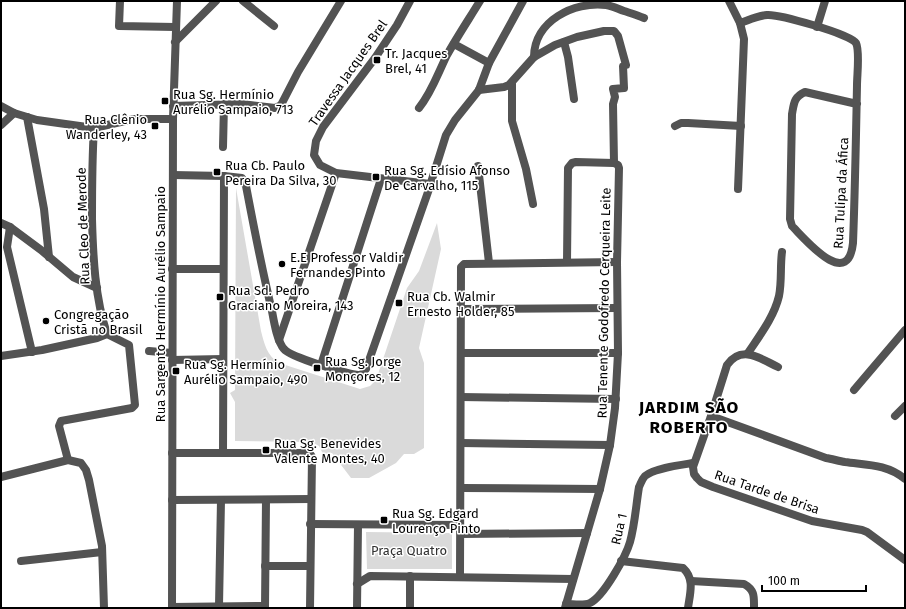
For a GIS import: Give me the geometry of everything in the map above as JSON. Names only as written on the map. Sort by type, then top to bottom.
[{"type":"street","points":[[120,1],[119,26],[175,27]]},
{"type":"street","name":"Rua Sargento Hermínio Aurélio Sampaio","points":[[172,608],[173,106],[177,1]]},
{"type":"street","points":[[175,42],[216,1]]},
{"type":"street","points":[[243,1],[274,26]]},
{"type":"street","points":[[173,106],[242,104],[275,108],[281,105],[298,72],[341,1]]},
{"type":"street","name":"Travessa Jacques Brel","points":[[336,173],[320,165],[317,161],[314,155],[316,141],[323,127],[375,58],[397,25],[410,1]]},
{"type":"street","points":[[419,108],[424,102],[454,44],[480,1]]},
{"type":"street","points":[[173,176],[224,176],[242,178],[246,186],[259,257],[279,340],[284,350],[320,365],[361,375],[366,369],[446,135],[455,120],[479,90],[489,63],[523,1]]},
{"type":"street","points":[[729,1],[740,23],[744,39],[738,189]]},
{"type":"street","points":[[817,26],[825,1]]},
{"type":"street","points":[[534,57],[535,43],[545,26],[553,18],[574,9],[596,4],[606,5],[644,18]]},
{"type":"street","name":"Rua Tulipa da Áfica","points":[[740,23],[758,16],[775,15],[847,36],[852,38],[856,43],[858,57],[857,104],[853,250],[847,260],[842,263],[835,263],[822,256],[792,226],[790,220],[792,114],[795,101],[798,96],[805,92],[857,104]]},
{"type":"street","name":"Rua Tenente Godofredo Cerqueira Leite","points":[[564,42],[584,36],[612,31],[616,32],[626,65],[623,66],[624,88],[613,89],[615,97],[613,104],[614,163],[618,165],[619,168],[617,262],[618,353],[616,399],[610,445],[600,489],[565,606]]},
{"type":"street","points":[[479,90],[504,87],[512,84],[526,64],[534,57],[564,42],[569,62],[574,98]]},
{"type":"street","points":[[454,44],[489,63]]},
{"type":"street","points":[[512,84],[512,121],[526,169],[533,204]]},
{"type":"street","points":[[223,147],[224,104]]},
{"type":"street","points":[[1,106],[14,113],[37,120],[94,128],[134,119],[173,119]]},
{"type":"street","points":[[1,125],[14,113]]},
{"type":"street","points":[[27,117],[44,209],[49,257]]},
{"type":"street","points":[[674,126],[681,123],[688,123],[741,126]]},
{"type":"street","name":"Rua Cleo de Merode","points":[[94,128],[92,182],[93,243],[97,288],[101,315],[106,334]]},
{"type":"street","points":[[568,262],[568,168],[572,163],[576,162],[614,163]]},
{"type":"street","points":[[478,166],[489,263]]},
{"type":"street","points":[[279,340],[336,173],[430,184]]},
{"type":"street","points":[[223,453],[224,176]]},
{"type":"street","points":[[320,365],[381,179]]},
{"type":"street","points":[[1,223],[10,227],[73,277],[97,288]]},
{"type":"street","points":[[10,227],[7,247],[32,352]]},
{"type":"street","points":[[748,353],[770,319],[779,296],[781,282],[780,262],[782,252]]},
{"type":"street","points":[[460,577],[462,353],[460,269],[464,264],[617,262]]},
{"type":"street","points":[[172,269],[223,269]]},
{"type":"street","points":[[461,309],[617,308]]},
{"type":"street","points":[[854,390],[905,330]]},
{"type":"street","points":[[1,356],[32,352],[97,338],[106,334],[129,345],[134,407],[61,421],[59,426],[68,460]]},
{"type":"street","points":[[149,351],[172,356],[223,359]]},
{"type":"street","points":[[462,353],[618,353]]},
{"type":"street","points":[[693,463],[712,416],[727,365],[735,356],[748,353],[778,367]]},
{"type":"street","points":[[461,397],[616,399]]},
{"type":"street","points":[[895,416],[905,406]]},
{"type":"street","points":[[712,416],[826,458],[886,468],[905,479]]},
{"type":"street","points":[[461,443],[610,445]]},
{"type":"street","points":[[172,453],[308,453],[312,457],[310,608]]},
{"type":"street","points":[[1,477],[68,460],[81,463],[86,470],[99,526],[102,552],[104,608]]},
{"type":"street","name":"Rua Tarde de Brisa","points":[[693,463],[694,474],[701,482],[812,521],[862,530],[867,532],[905,560]]},
{"type":"street","name":"Rua 1","points":[[565,606],[590,603],[601,594],[630,543],[638,494],[642,480],[646,475],[657,470],[693,463]]},
{"type":"street","points":[[461,488],[600,489]]},
{"type":"street","points":[[172,500],[311,499]]},
{"type":"street","points":[[219,606],[221,500]]},
{"type":"street","points":[[172,608],[219,606],[265,607],[266,500]]},
{"type":"street","points":[[310,524],[587,533]]},
{"type":"street","points":[[357,608],[358,525]]},
{"type":"street","points":[[21,561],[102,552]]},
{"type":"street","points":[[621,561],[683,568],[689,574],[691,581],[688,608]]},
{"type":"street","points":[[265,566],[310,566]]},
{"type":"street","points":[[358,566],[370,576]]},
{"type":"street","points":[[357,584],[370,576],[573,579]]},
{"type":"street","points":[[410,576],[410,608]]},
{"type":"street","points":[[691,581],[744,584],[750,588],[754,596],[754,608]]},
{"type":"green space","points":[[236,188],[261,331],[269,353],[279,363],[360,389],[370,386],[376,380],[407,288],[419,271],[437,223],[441,249],[419,348],[424,363],[424,448],[414,454],[404,454],[396,463],[369,478],[351,478],[332,453],[323,454],[319,446],[312,442],[235,441],[235,402],[230,393],[235,390]]},
{"type":"green space","name":"Praça Quatro","points":[[366,532],[452,533],[452,569],[367,569]]},
{"type":"place","name":"Tr. Jacques Brel, 41","points":[[377,60]]},
{"type":"place","name":"Rua Sg. Hermínio Aurélio Sampaio, 713","points":[[165,101]]},
{"type":"place","name":"Rua Clênio Wanderley, 43","points":[[155,126]]},
{"type":"place","name":"Rua Cb. Paulo Pereira Da Silva, 30","points":[[217,172]]},
{"type":"place","name":"Rua Sg. Edísio Afonso De Carvalho, 115","points":[[376,177]]},
{"type":"place","name":"E.E Professor Valdir Fernandes Pinto","points":[[282,264]]},
{"type":"place","name":"Rua Sd. Pedro Graciano Moreira, 143","points":[[220,297]]},
{"type":"place","name":"Rua Cb. Walmir Ernesto Holder, 85","points":[[399,303]]},
{"type":"place","name":"Congregação Cristã no Brasil","points":[[46,321]]},
{"type":"place","name":"Rua Sg. Jorge Monçores, 12","points":[[317,368]]},
{"type":"place","name":"Rua Sg. Hermínio Aurélio Sampaio, 490","points":[[176,371]]},
{"type":"place","name":"Rua Sg. Benevides Valente Montes, 40","points":[[266,450]]},
{"type":"place","name":"Rua Sg. Edgard Lourenço Pinto","points":[[384,520]]},
{"type":"district","name":"JARDIM SÃO ROBERTO","points":[[689,417]]}]
